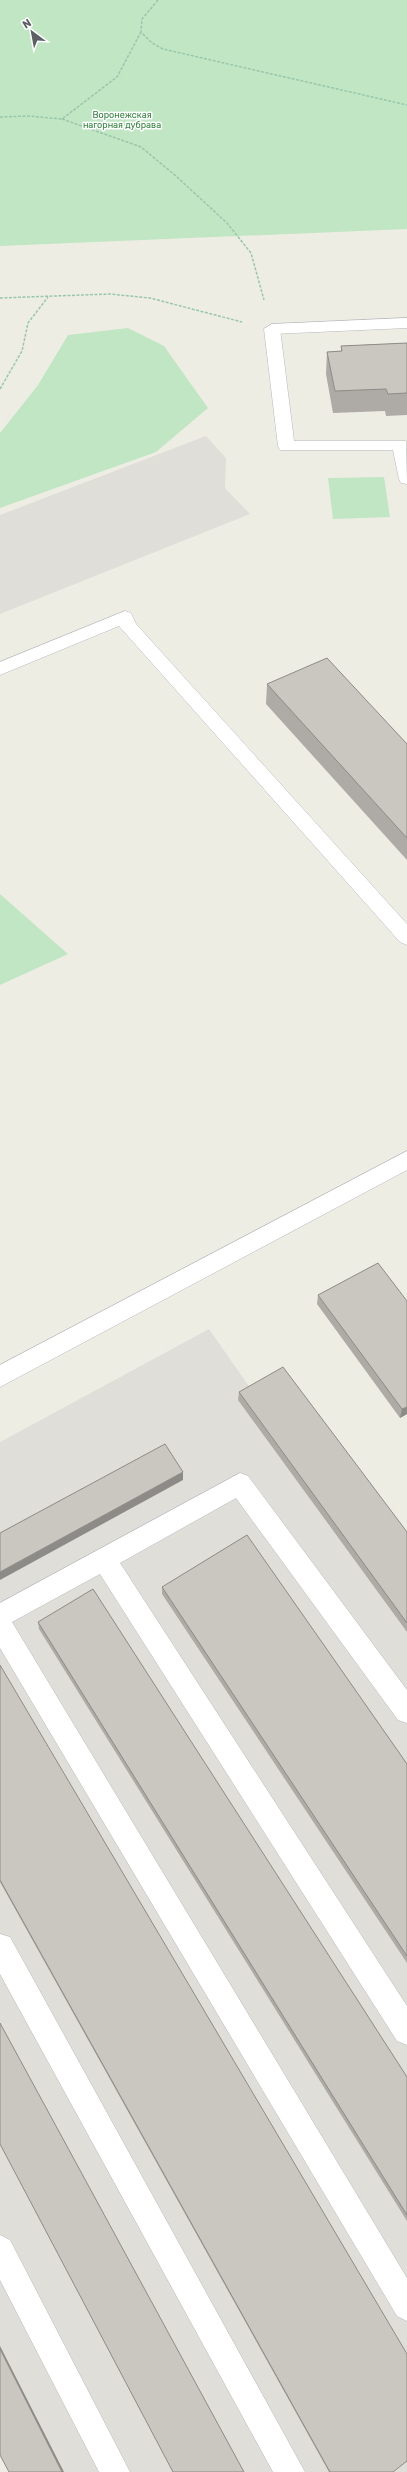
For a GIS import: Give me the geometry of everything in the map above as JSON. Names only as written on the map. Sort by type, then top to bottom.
[{"type":"street","points":[[407,323],[272,329],[286,446],[400,445],[407,479]]},
{"type":"street","points":[[0,669],[125,617],[128,626],[407,937]]},
{"type":"street","points":[[0,1377],[407,1160]]},
{"type":"street","points":[[0,1616],[240,1484],[407,1711]]},
{"type":"street","points":[[104,1559],[407,2030]]},
{"type":"street","points":[[0,1625],[407,2306]]},
{"type":"street","points":[[0,1947],[290,2472]]},
{"type":"street","points":[[0,2250],[115,2472]]},
{"type":"path","points":[[62,118],[117,77],[141,32],[142,19],[158,0]]},
{"type":"path","points":[[141,32],[152,43],[163,49],[407,105]]},
{"type":"path","points":[[0,117],[62,118],[141,147],[227,223],[251,253],[272,329],[150,298],[110,294],[0,298]]},
{"type":"path","points":[[0,389],[22,351],[28,323],[48,296]]},
{"type":"shaded area","points":[[206,436],[226,458],[225,488],[250,514],[0,614],[0,515]]},
{"type":"shaded area","points":[[209,1329],[253,1392],[407,1542],[407,2472],[11,2472],[0,2450],[0,1442]]},
{"type":"green space","name":"Воронежская нагорная дубрава","points":[[0,0],[407,0],[407,229],[0,246]]},
{"type":"green space","points":[[128,328],[164,346],[208,408],[156,452],[0,508],[0,433],[38,385],[68,335]]},
{"type":"green space","points":[[384,477],[390,517],[333,519],[328,478]]},
{"type":"green space","points":[[0,894],[68,954],[0,985]]},
{"type":"building","points":[[407,343],[407,393],[388,394],[386,389],[335,391],[327,352],[342,351],[341,346]]},
{"type":"building","points":[[327,658],[407,744],[407,838],[267,684]]},
{"type":"building","points":[[378,1263],[407,1301],[407,1407],[402,1409],[318,1295]]},
{"type":"building","points":[[283,1367],[407,1532],[407,1623],[239,1392]]},
{"type":"building","points":[[165,1444],[183,1472],[0,1572],[0,1533]]},
{"type":"building","points":[[247,1535],[407,1764],[407,1956],[162,1587]]},
{"type":"building","points":[[93,1589],[407,2077],[407,2215],[38,1622]]},
{"type":"building","points":[[0,1665],[407,2354],[407,2461],[393,2472],[330,2472],[0,1880]]},
{"type":"building","points":[[0,2023],[244,2472],[173,2472],[0,2144]]},
{"type":"building","points":[[0,2349],[62,2472],[9,2472],[0,2455]]}]
